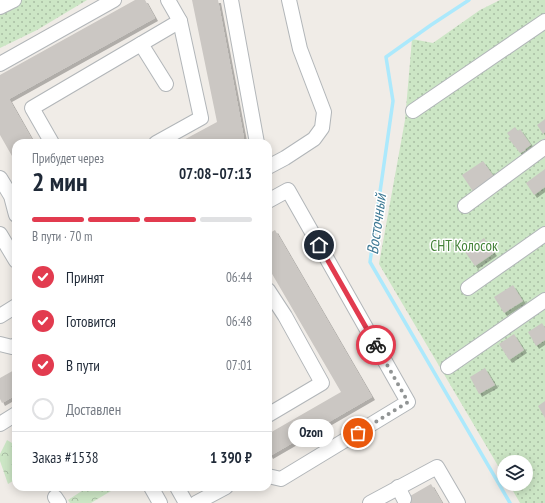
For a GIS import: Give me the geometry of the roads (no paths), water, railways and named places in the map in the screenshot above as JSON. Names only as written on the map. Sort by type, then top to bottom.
[{"type":"street","points":[[0,7],[14,0]]},
{"type":"street","points":[[0,64],[114,0]]},
{"type":"street","points":[[163,139],[201,118],[180,22],[168,0]]},
{"type":"street","points":[[231,0],[256,139]]},
{"type":"street","points":[[272,165],[314,139],[322,128],[324,112],[300,49],[289,0]]},
{"type":"street","points":[[413,111],[545,21]]},
{"type":"street","points":[[50,139],[32,108],[180,22]]},
{"type":"street","points":[[141,44],[166,84]]},
{"type":"street","points":[[465,206],[545,147]]},
{"type":"street","points":[[0,206],[7,189]]},
{"type":"street","points":[[7,189],[12,202]]},
{"type":"street","points":[[272,199],[288,190],[408,402],[282,479],[272,477]]},
{"type":"street","points":[[0,234],[12,254]]},
{"type":"street","points":[[468,288],[545,234]]},
{"type":"street","points":[[272,296],[285,316],[322,383],[272,413]]},
{"type":"street","points":[[448,367],[545,300]]},
{"type":"street","points":[[0,316],[12,308]]},
{"type":"street","points":[[0,344],[12,347]]},
{"type":"street","points":[[0,424],[12,416]]},
{"type":"street","points":[[370,503],[401,493],[437,466],[458,503]]},
{"type":"street","points":[[153,491],[160,503]]},
{"type":"street","points":[[180,491],[186,503]]},
{"type":"street","points":[[196,503],[218,491]]},
{"type":"waterway","name":"Восточный","points":[[469,0],[386,57],[393,101],[370,262],[510,503]]},
{"type":"place","name":"Ozon","points":[[358,433]]},
{"type":"park label","name":"СНТ Колосок","points":[[464,246]]}]
